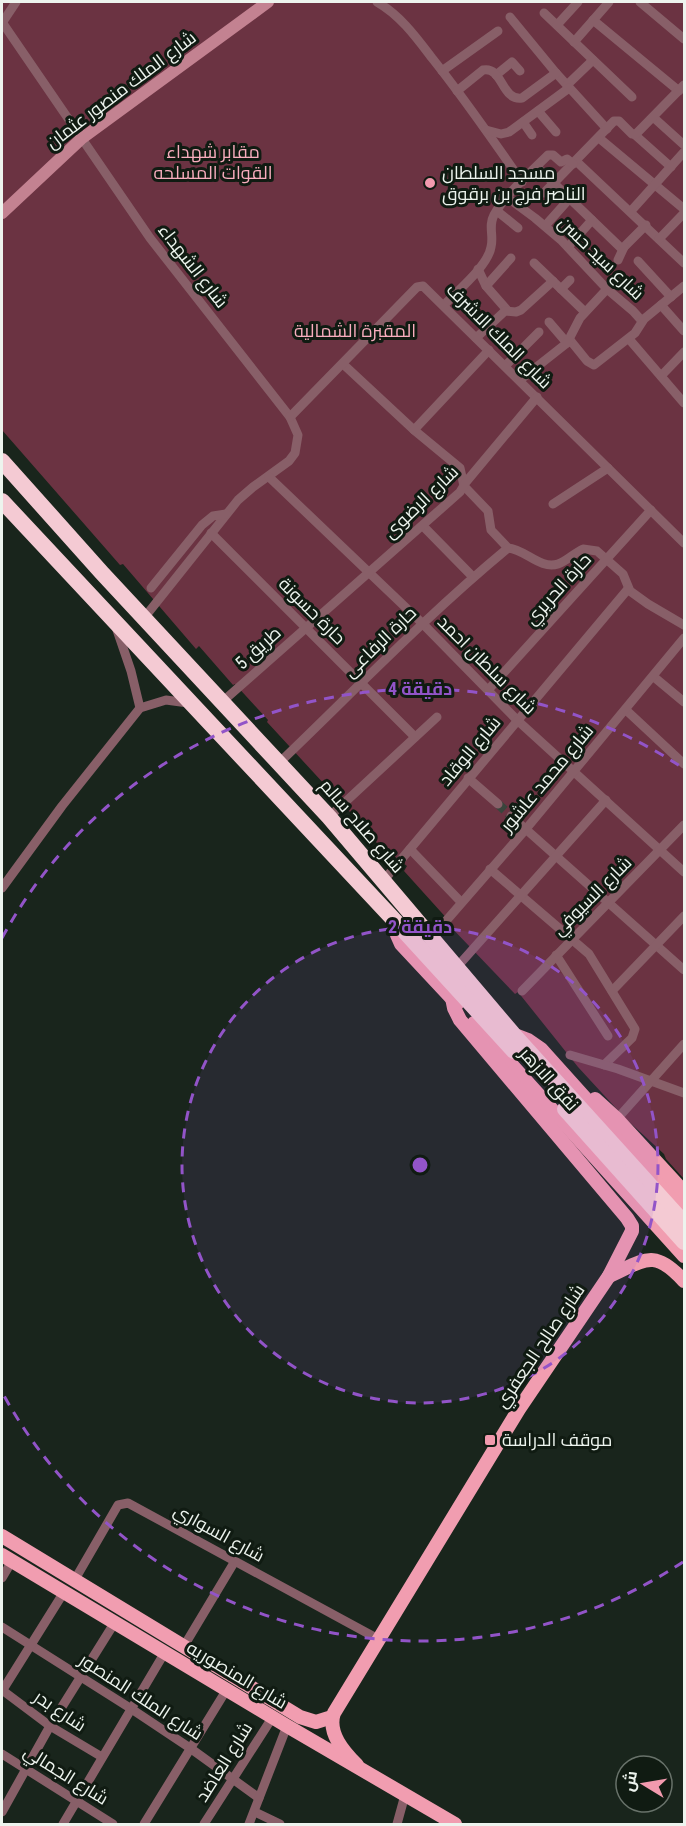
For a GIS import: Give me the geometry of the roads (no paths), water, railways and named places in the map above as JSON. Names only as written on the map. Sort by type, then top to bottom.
[{"type":"highway","name":"شارع صلاح سالم","points":[[2,461],[329,817],[513,1034],[684,1223]]},
{"type":"highway","points":[[2,501],[396,922],[684,1242]]},
{"type":"main road","name":"شارع الملك منصور عثمان","points":[[2,213],[81,139],[268,2]]},
{"type":"main road","name":"نفق الازهر","points":[[396,922],[397,935],[401,944],[684,1256]]},
{"type":"main road","name":"شارع صالح الجعفري","points":[[332,1717],[519,1409],[609,1276],[632,1234],[631,1223],[460,1020],[455,1012],[452,998]]},
{"type":"main road","name":"نفق الازهر","points":[[513,1034],[535,1044],[684,1208]]},
{"type":"main road","points":[[579,1092],[595,1099],[618,1119],[684,1192]]},
{"type":"main road","points":[[609,1276],[650,1260],[668,1265],[684,1281]]},
{"type":"main road","name":"شارع المنصوريه","points":[[2,1536],[308,1720],[324,1721],[332,1717]]},
{"type":"main road","name":"شارع المنصوريه","points":[[7,1558],[272,1718],[357,1765],[455,1824]]},
{"type":"main road","points":[[257,1709],[267,1697]]},
{"type":"main road","points":[[332,1717],[332,1724],[339,1743],[357,1765]]},
{"type":"street","points":[[2,23],[16,2]]},
{"type":"street","points":[[377,2],[398,17],[442,71],[522,182]]},
{"type":"street","points":[[557,25],[578,2]]},
{"type":"street","points":[[574,42],[609,2]]},
{"type":"street","points":[[640,2],[684,39]]},
{"type":"street","points":[[544,13],[632,97]]},
{"type":"street","points":[[510,17],[556,73],[607,129]]},
{"type":"street","points":[[593,20],[682,88],[634,134]]},
{"type":"street","name":"شارع الشهداء","points":[[2,23],[150,238],[290,417],[298,435],[295,453],[289,461],[253,487],[226,514],[144,618]]},
{"type":"street","points":[[442,71],[498,31]]},
{"type":"street","points":[[486,130],[505,133],[523,122],[568,86],[593,60]]},
{"type":"street","points":[[496,75],[513,62],[520,71]]},
{"type":"street","points":[[458,91],[483,70],[491,69],[510,95],[518,99],[556,73]]},
{"type":"street","points":[[538,111],[556,132]]},
{"type":"street","points":[[654,117],[684,145]]},
{"type":"street","points":[[544,194],[616,120],[670,167]]},
{"type":"street","points":[[523,122],[532,135]]},
{"type":"street","points":[[599,138],[684,211],[660,239]]},
{"type":"street","points":[[631,211],[684,152]]},
{"type":"street","points":[[444,305],[487,257],[492,247],[491,224],[497,211],[549,155],[560,162],[567,159],[574,163],[682,256]]},
{"type":"street","points":[[537,167],[620,247],[624,247]]},
{"type":"street","name":"شارع سيد حسن","points":[[508,198],[568,247],[607,289],[642,321]]},
{"type":"street","points":[[545,226],[570,198]]},
{"type":"street","points":[[497,211],[518,228]]},
{"type":"street","points":[[568,247],[592,219]]},
{"type":"street","points":[[618,260],[624,247],[646,225]]},
{"type":"street","points":[[486,286],[511,258]]},
{"type":"street","points":[[638,261],[671,297]]},
{"type":"street","points":[[534,263],[585,312]]},
{"type":"street","points":[[478,269],[486,286],[507,310],[516,312],[553,281]]},
{"type":"street","points":[[561,289],[570,280]]},
{"type":"street","name":"شارع الملك الاشرف","points":[[290,417],[417,287],[423,286],[684,543]]},
{"type":"street","points":[[549,322],[587,361],[594,365],[629,339],[642,321],[684,286]]},
{"type":"street","points":[[520,380],[569,341],[585,312],[607,289]]},
{"type":"street","points":[[661,305],[684,331]]},
{"type":"street","points":[[476,338],[507,310]]},
{"type":"street","points":[[505,366],[539,332]]},
{"type":"street","points":[[629,339],[684,403]]},
{"type":"street","points":[[414,430],[489,350]]},
{"type":"street","points":[[661,376],[684,352]]},
{"type":"street","points":[[342,364],[414,430],[460,468],[464,486],[488,511],[491,530],[508,548],[517,549],[548,565],[560,563],[583,549],[597,551],[625,577],[628,589],[648,604],[684,625]]},
{"type":"street","name":"شارع الرضوى","points":[[370,572],[460,492],[537,397]]},
{"type":"street","points":[[552,504],[608,468]]},
{"type":"street","name":"شارع سلطان احمد","points":[[269,477],[370,572],[489,689],[517,720],[684,872]]},
{"type":"street","name":"حارة الحريري","points":[[489,689],[651,510]]},
{"type":"street","name":"شارع الشهداء","points":[[151,588],[202,525],[213,516],[226,514]]},
{"type":"street","points":[[423,526],[473,577]]},
{"type":"street","name":"حارة حسونة","points":[[211,533],[416,737]]},
{"type":"street","name":"حارة الرفاعى","points":[[279,763],[473,577],[508,548]]},
{"type":"street","name":"طريق 5","points":[[222,702],[370,572]]},
{"type":"street","name":"شارع الوقاد","points":[[384,880],[628,589]]},
{"type":"street","points":[[113,621],[125,653],[140,708]]},
{"type":"street","name":"شارع محمد عاشور","points":[[432,937],[526,829],[684,638]]},
{"type":"street","points":[[654,677],[684,702]]},
{"type":"street","points":[[2,888],[53,818],[140,708],[166,700],[193,704]]},
{"type":"street","points":[[626,710],[684,764]]},
{"type":"street","points":[[329,817],[437,717]]},
{"type":"street","points":[[468,778],[498,804]]},
{"type":"street","points":[[457,967],[606,800]]},
{"type":"street","points":[[511,816],[684,970]]},
{"type":"street","name":"شارع السيوفي","points":[[522,990],[684,825]]},
{"type":"street","points":[[410,849],[461,902]]},
{"type":"street","points":[[490,869],[589,954],[612,991],[635,1032],[632,1038],[604,1065]]},
{"type":"street","points":[[612,991],[684,916]]},
{"type":"street","points":[[556,955],[608,1036]]},
{"type":"street","points":[[618,1119],[684,1044]]},
{"type":"street","points":[[570,1055],[684,1093]]},
{"type":"street","name":"شارع السواري","points":[[74,1581],[118,1505],[128,1503],[380,1640]]},
{"type":"street","points":[[2,1578],[7,1558]]},
{"type":"street","points":[[184,1646],[235,1561]]},
{"type":"street","points":[[2,1690],[64,1592]]},
{"type":"street","points":[[2,1812],[50,1726],[115,1622]]},
{"type":"street","name":"شارع الملك المنصور","points":[[2,1627],[130,1708],[259,1798]]},
{"type":"street","points":[[63,1824],[165,1652]]},
{"type":"street","points":[[144,1824],[227,1689]]},
{"type":"street","name":"شارع بدر","points":[[2,1690],[50,1726],[102,1757]]},
{"type":"street","name":"شارع العاضد","points":[[204,1824],[272,1718]]},
{"type":"street","points":[[249,1824],[287,1726]]},
{"type":"street","name":"شارع الجمالي","points":[[2,1754],[113,1824]]},
{"type":"street","points":[[397,1824],[405,1795]]},
{"type":"street","points":[[255,1812],[280,1824]]},
{"type":"tunnel","points":[[498,804],[511,816]]},
{"type":"place","name":"مسجد السلطان الناصر فرج بن برقوق","points":[[430,183]]},
{"type":"place","name":"موقف الدراسة","points":[[490,1440]]},
{"type":"park label","name":"مقابر شهداء القوات المسلحه","points":[[213,162]]},
{"type":"park label","name":"المقبرة الشمالية","points":[[355,331]]}]
